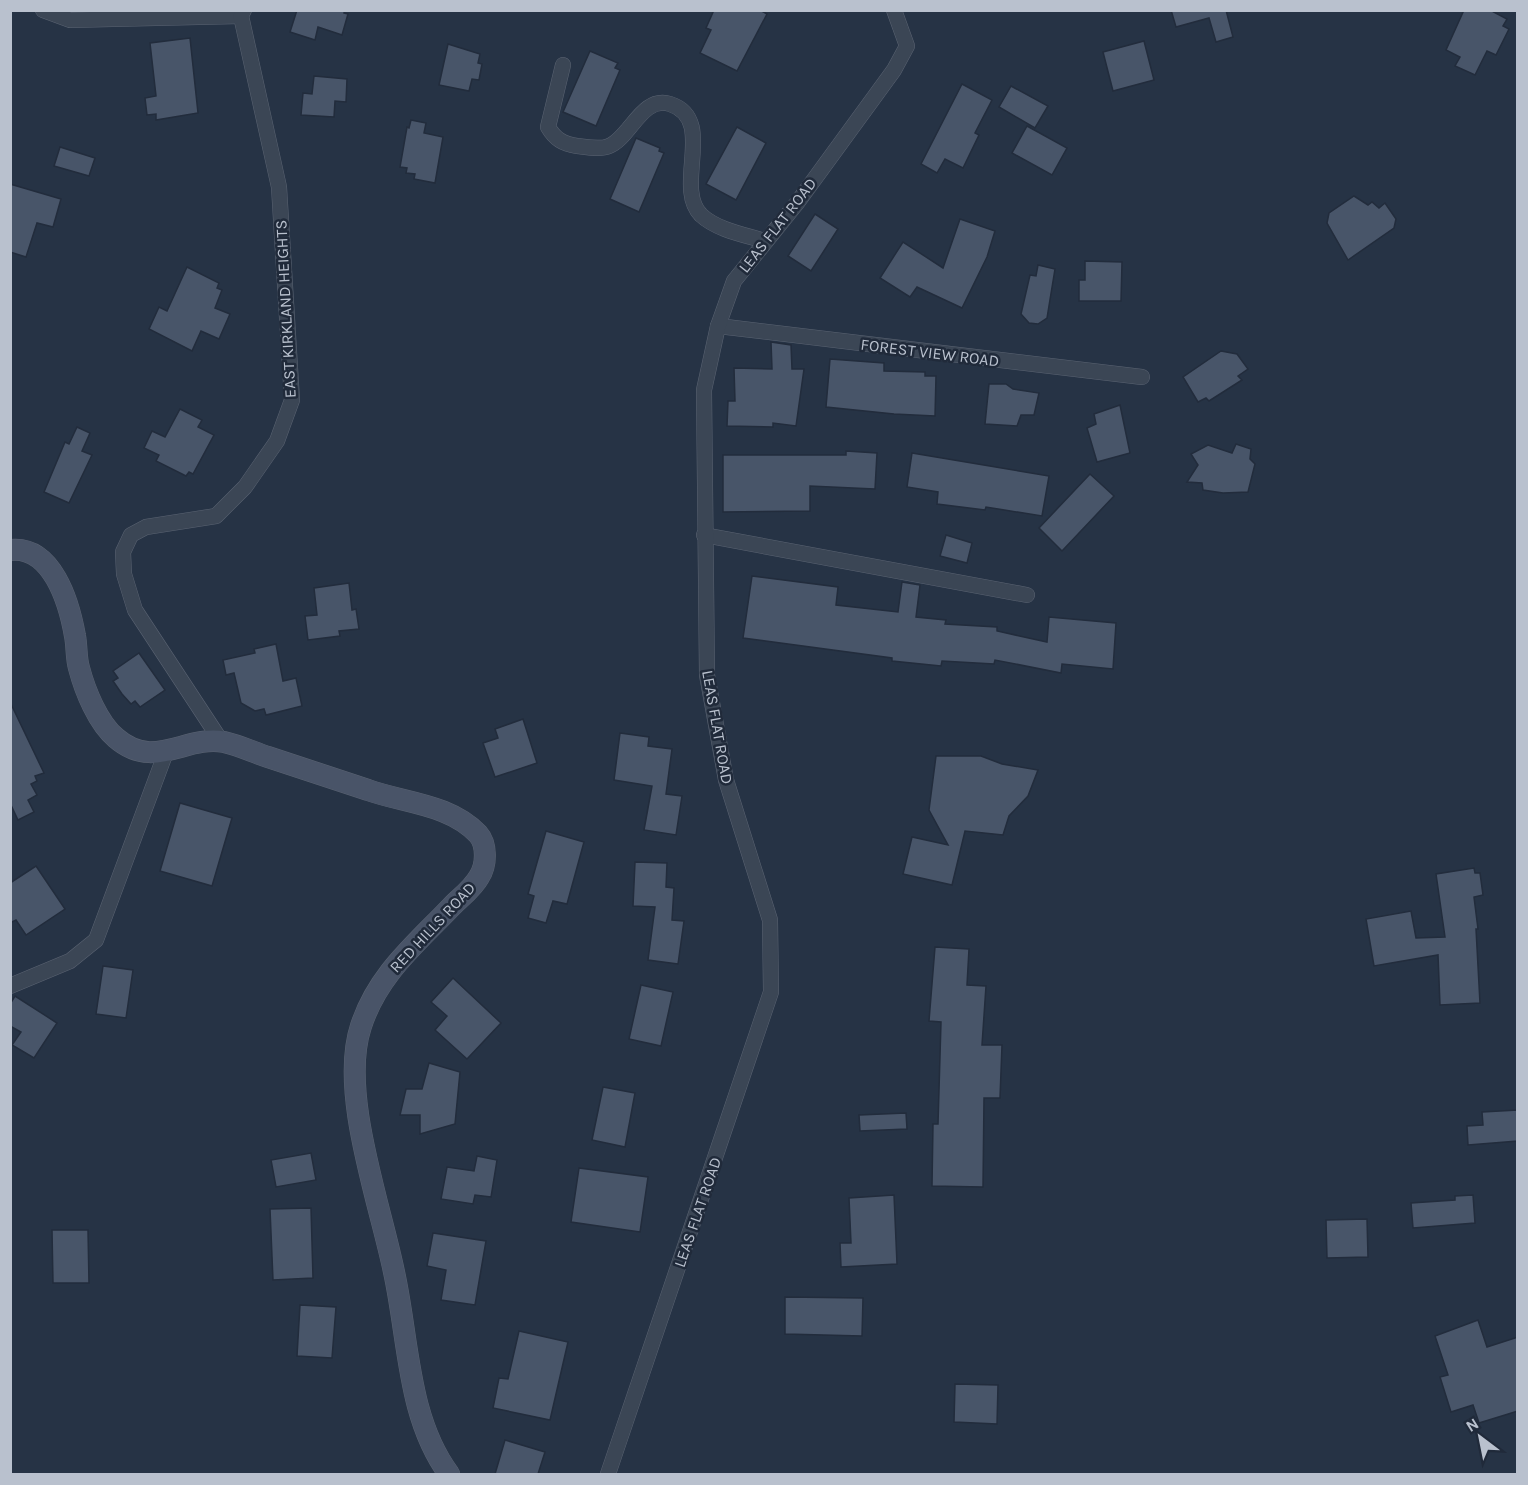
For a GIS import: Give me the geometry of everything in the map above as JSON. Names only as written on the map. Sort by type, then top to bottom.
[{"type":"main road","name":"RED HILLS ROAD","points":[[10,550],[24,548],[41,557],[64,594],[75,633],[79,668],[95,710],[112,736],[126,746],[142,752],[166,752],[221,741],[376,793],[418,803],[464,822],[481,836],[485,855],[480,876],[409,947],[379,985],[360,1027],[353,1071],[357,1111],[395,1276],[406,1354],[431,1450],[449,1474]]},
{"type":"street","points":[[43,10],[70,20],[243,13]]},
{"type":"street","name":"LEAS FLAT ROAD","points":[[608,1474],[771,992],[770,920],[726,780],[707,675],[704,390],[718,326],[734,280],[797,203],[894,70],[907,46],[894,10]]},
{"type":"street","name":"EAST KIRKLAND HEIGHTS","points":[[221,741],[135,610],[124,574],[123,552],[131,535],[146,526],[216,516],[244,487],[277,441],[292,399],[279,187],[243,13]]},
{"type":"street","points":[[563,65],[548,127],[554,136],[566,144],[599,148],[610,146],[649,108],[657,104],[669,104],[682,111],[692,124],[693,202],[700,215],[714,225],[765,241]]},
{"type":"street","name":"FOREST VIEW ROAD","points":[[718,326],[1142,377]]},
{"type":"street","points":[[704,535],[1026,595]]},
{"type":"street","points":[[10,986],[70,961],[96,940],[166,752]]},
{"type":"building","points":[[297,10],[345,10],[344,13],[348,14],[342,35],[318,27],[315,40],[290,32]]},
{"type":"building","points":[[714,10],[760,10],[767,14],[737,71],[700,53],[711,30],[706,28]]},
{"type":"building","points":[[1171,10],[1226,10],[1233,37],[1216,42],[1209,18],[1176,27]]},
{"type":"building","points":[[1464,10],[1490,10],[1507,19],[1503,26],[1509,29],[1496,55],[1487,51],[1475,75],[1455,66],[1460,57],[1446,50]]},
{"type":"building","points":[[190,38],[198,113],[156,120],[156,114],[147,115],[145,98],[156,96],[150,43]]},
{"type":"building","points":[[1144,41],[1154,80],[1113,91],[1103,52]]},
{"type":"building","points":[[448,44],[480,54],[478,63],[482,64],[479,80],[472,79],[469,91],[439,85]]},
{"type":"building","points":[[590,51],[618,63],[615,68],[620,70],[596,126],[563,112]]},
{"type":"building","points":[[314,76],[347,79],[346,102],[335,101],[334,117],[301,115],[303,93],[312,94]]},
{"type":"building","points":[[962,84],[992,100],[975,133],[979,135],[963,168],[945,159],[937,173],[921,164]]},
{"type":"building","points":[[1011,86],[1048,106],[1035,128],[999,107]]},
{"type":"building","points":[[411,120],[426,123],[424,133],[443,137],[435,183],[414,179],[415,174],[406,173],[407,168],[400,167],[407,127],[409,128]]},
{"type":"building","points":[[1027,126],[1067,148],[1052,175],[1012,153]]},
{"type":"building","points":[[737,127],[766,143],[736,200],[706,184]]},
{"type":"building","points":[[636,138],[660,148],[659,151],[664,153],[639,212],[610,199]]},
{"type":"building","points":[[60,147],[95,158],[89,176],[54,166]]},
{"type":"building","points":[[10,184],[61,199],[53,227],[37,223],[26,257],[10,252]]},
{"type":"building","points":[[1354,196],[1368,205],[1372,202],[1379,208],[1385,203],[1396,219],[1394,228],[1348,260],[1327,223],[1329,213]]},
{"type":"building","points":[[815,214],[838,229],[811,271],[788,256]]},
{"type":"building","points":[[960,219],[995,231],[987,257],[962,308],[917,287],[910,297],[880,278],[903,242],[943,268]]},
{"type":"building","points":[[1085,261],[1122,262],[1121,301],[1079,301],[1079,280],[1085,280]]},
{"type":"building","points":[[1038,265],[1055,269],[1047,318],[1038,324],[1029,323],[1021,314],[1030,275],[1036,276]]},
{"type":"building","points":[[187,267],[219,283],[217,288],[222,290],[215,308],[230,314],[219,339],[201,331],[192,351],[149,329],[159,307],[167,311]]},
{"type":"building","points":[[771,342],[791,345],[792,369],[804,369],[796,426],[773,423],[773,427],[727,426],[728,401],[735,401],[734,368],[772,369]]},
{"type":"building","points":[[1221,351],[1237,354],[1248,369],[1238,376],[1242,380],[1209,401],[1206,398],[1198,402],[1183,377]]},
{"type":"building","points":[[830,359],[884,363],[884,371],[925,372],[925,376],[936,376],[935,416],[826,407]]},
{"type":"building","points":[[989,384],[1006,384],[1013,389],[1039,393],[1034,415],[1021,415],[1017,426],[985,424]]},
{"type":"building","points":[[1120,405],[1130,453],[1097,462],[1087,428],[1096,424],[1094,414]]},
{"type":"building","points":[[180,409],[202,420],[198,427],[214,435],[193,474],[189,472],[186,476],[156,461],[159,455],[144,448],[152,431],[165,437]]},
{"type":"building","points":[[77,427],[90,433],[82,451],[92,455],[69,503],[44,492],[65,442],[69,444]]},
{"type":"building","points":[[1236,444],[1251,449],[1250,459],[1255,464],[1248,492],[1223,493],[1203,490],[1202,483],[1187,482],[1198,465],[1191,454],[1208,445],[1232,453]]},
{"type":"building","points":[[846,451],[877,453],[875,489],[810,486],[810,511],[723,512],[723,455],[846,455]]},
{"type":"building","points":[[912,453],[1049,476],[1042,516],[986,507],[985,510],[937,504],[938,492],[907,487]]},
{"type":"building","points":[[1090,474],[1114,496],[1062,551],[1039,528]]},
{"type":"building","points":[[946,535],[972,543],[967,563],[940,556]]},
{"type":"building","points":[[752,576],[838,587],[836,605],[898,612],[902,582],[920,585],[916,617],[946,620],[945,624],[997,627],[997,631],[1047,642],[1049,617],[1116,623],[1113,669],[1062,664],[1061,673],[995,660],[994,664],[942,661],[941,666],[892,661],[892,658],[743,638]]},
{"type":"building","points":[[349,583],[352,610],[356,609],[359,629],[339,631],[340,636],[308,640],[305,616],[317,615],[314,588]]},
{"type":"building","points":[[276,644],[283,681],[296,678],[302,706],[266,715],[264,709],[255,711],[241,703],[234,673],[226,675],[223,660],[255,653],[254,649]]},
{"type":"building","points":[[139,653],[165,690],[140,707],[135,701],[131,704],[113,681],[118,678],[113,671]]},
{"type":"building","points":[[10,702],[44,773],[35,776],[37,781],[31,784],[37,795],[28,800],[34,812],[18,820],[10,803]]},
{"type":"building","points":[[523,719],[537,763],[495,777],[483,743],[498,738],[495,729]]},
{"type":"building","points":[[620,733],[649,737],[648,746],[672,749],[666,794],[682,796],[676,835],[644,830],[652,786],[614,780]]},
{"type":"building","points":[[936,756],[981,756],[1002,764],[1038,770],[1028,796],[1009,816],[1003,835],[965,831],[952,885],[903,874],[912,837],[948,845],[929,810]]},
{"type":"building","points":[[180,803],[232,818],[212,886],[160,871]]},
{"type":"building","points":[[546,831],[584,842],[567,904],[553,901],[546,923],[528,918],[534,896],[528,894]]},
{"type":"building","points":[[635,862],[667,863],[666,887],[674,888],[672,920],[684,921],[678,964],[648,960],[655,907],[633,906]]},
{"type":"building","points":[[36,866],[65,909],[26,935],[16,920],[10,923],[10,883]]},
{"type":"building","points":[[1474,868],[1475,873],[1480,873],[1483,895],[1474,897],[1478,929],[1476,929],[1480,1003],[1440,1005],[1438,955],[1374,966],[1366,919],[1411,911],[1416,938],[1445,937],[1436,874]]},
{"type":"building","points":[[935,947],[969,949],[967,985],[986,986],[982,1045],[1002,1045],[1000,1098],[984,1098],[983,1187],[932,1186],[933,1124],[938,1124],[941,1022],[929,1021]]},
{"type":"building","points":[[103,966],[133,970],[126,1018],[96,1014]]},
{"type":"building","points":[[453,978],[501,1023],[467,1059],[435,1030],[447,1016],[431,1002]]},
{"type":"building","points":[[641,985],[673,992],[661,1046],[629,1039]]},
{"type":"building","points":[[15,996],[57,1023],[34,1058],[12,1045],[21,1032],[10,1026],[10,1004]]},
{"type":"building","points":[[429,1063],[460,1072],[455,1124],[420,1134],[420,1115],[400,1115],[406,1089],[422,1089]]},
{"type":"building","points":[[603,1087],[635,1093],[625,1147],[592,1140]]},
{"type":"building","points":[[1518,1110],[1518,1141],[1468,1145],[1467,1126],[1483,1125],[1482,1112]]},
{"type":"building","points":[[906,1113],[907,1129],[860,1131],[859,1115]]},
{"type":"building","points":[[311,1153],[316,1180],[276,1187],[271,1160]]},
{"type":"building","points":[[477,1156],[497,1160],[491,1197],[475,1195],[473,1204],[441,1199],[447,1167],[474,1171]]},
{"type":"building","points":[[579,1168],[648,1177],[640,1232],[571,1222]]},
{"type":"building","points":[[894,1195],[897,1264],[841,1267],[840,1243],[851,1243],[849,1198]]},
{"type":"building","points":[[1473,1195],[1475,1223],[1413,1228],[1411,1203],[1455,1200],[1455,1196]]},
{"type":"building","points":[[311,1208],[313,1278],[273,1280],[270,1209]]},
{"type":"building","points":[[1367,1219],[1368,1257],[1327,1258],[1326,1220]]},
{"type":"building","points":[[52,1230],[88,1230],[89,1283],[53,1283]]},
{"type":"building","points":[[433,1233],[486,1241],[475,1305],[441,1300],[446,1270],[427,1266]]},
{"type":"building","points":[[785,1297],[863,1298],[862,1336],[785,1334]]},
{"type":"building","points":[[300,1305],[336,1307],[332,1358],[297,1356]]},
{"type":"building","points":[[1478,1320],[1487,1347],[1518,1337],[1518,1411],[1479,1423],[1473,1405],[1451,1412],[1440,1377],[1448,1375],[1435,1336]]},
{"type":"building","points":[[519,1331],[568,1342],[550,1420],[493,1408],[499,1378],[508,1379]]},
{"type":"building","points":[[955,1384],[998,1385],[997,1424],[954,1422]]},
{"type":"building","points":[[505,1440],[545,1452],[538,1474],[495,1474]]}]
